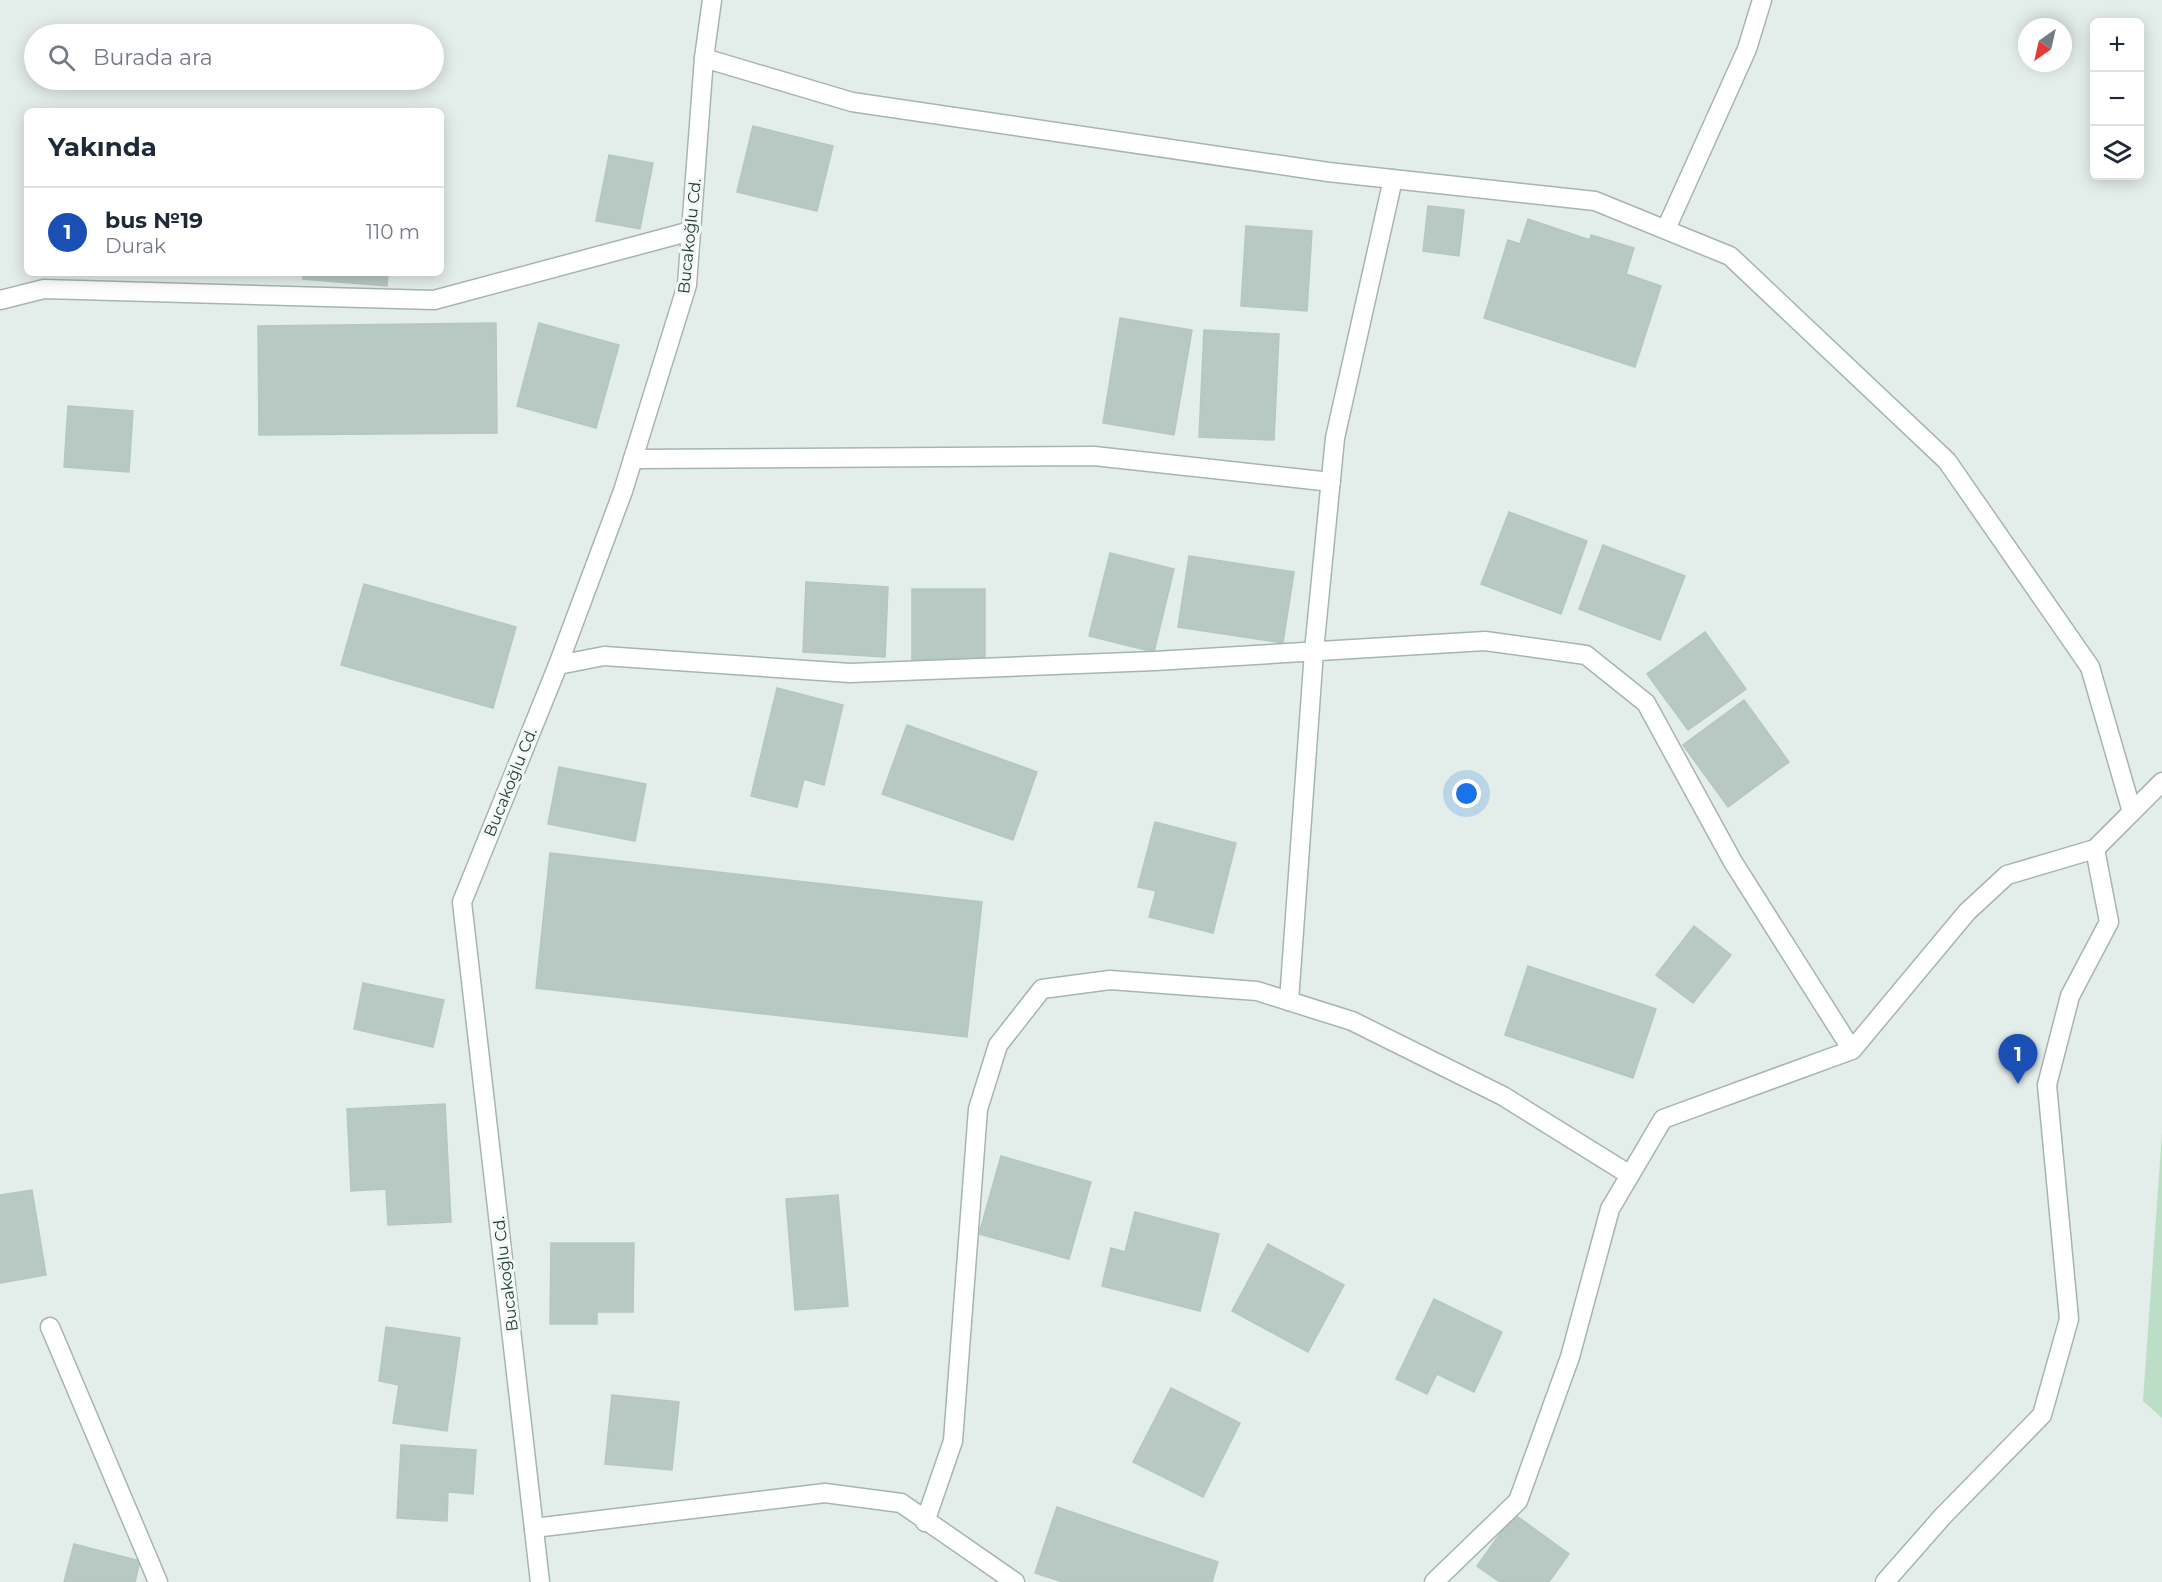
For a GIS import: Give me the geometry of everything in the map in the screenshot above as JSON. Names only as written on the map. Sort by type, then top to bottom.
[{"type":"street","name":"Bucakoğlu Cd.","points":[[540,1582],[462,902],[558,665],[633,459],[687,285],[704,58],[712,0]]},
{"type":"street","points":[[1666,229],[1747,49],[1762,0]]},
{"type":"street","points":[[704,58],[852,102],[1328,172],[1595,201],[1730,256],[1947,461],[2090,667],[2132,812]]},
{"type":"street","points":[[1289,1001],[1314,651],[1335,438],[1393,179]]},
{"type":"street","points":[[0,300],[44,289],[434,300],[691,231]]},
{"type":"street","points":[[633,459],[1094,456],[1331,482]]},
{"type":"street","points":[[558,665],[604,656],[850,673],[1155,661],[1485,641],[1586,655],[1646,703],[1733,862],[1851,1050]]},
{"type":"street","points":[[1434,1582],[1518,1501],[1570,1357],[1610,1209],[1663,1119],[1851,1050],[1967,912],[2007,875],[2095,849],[2162,782]]},
{"type":"street","points":[[1885,1582],[1944,1516],[2042,1415],[2069,1319],[2048,1085],[2070,996],[2109,922],[2095,849]]},
{"type":"street","points":[[926,1522],[953,1441],[978,1109],[998,1045],[1042,989],[1110,980],[1257,991],[1289,1001],[1352,1021],[1503,1096],[1630,1175]]},
{"type":"street","points":[[50,1327],[158,1582]]},
{"type":"street","points":[[534,1528],[825,1494],[901,1503],[1015,1582]]},
{"type":"green space","points":[[2162,1133],[2162,1418],[2143,1401]]},
{"type":"building","points":[[753,126],[833,146],[817,211],[737,192]]},
{"type":"building","points":[[609,155],[653,163],[640,229],[596,221]]},
{"type":"building","points":[[1428,206],[1464,210],[1459,256],[1423,251]]},
{"type":"building","points":[[1528,219],[1590,240],[1591,235],[1634,248],[1626,274],[1661,286],[1635,367],[1484,318],[1508,240],[1520,244]]},
{"type":"building","points":[[1246,226],[1312,231],[1307,311],[1241,306]]},
{"type":"building","points":[[303,276],[388,276],[387,286],[303,279]]},
{"type":"building","points":[[1120,318],[1192,330],[1174,435],[1103,423]]},
{"type":"building","points":[[496,323],[497,433],[259,435],[258,326]]},
{"type":"building","points":[[539,323],[619,345],[596,428],[517,406]]},
{"type":"building","points":[[1204,330],[1279,334],[1274,440],[1199,437]]},
{"type":"building","points":[[68,406],[133,411],[129,472],[64,467]]},
{"type":"building","points":[[1509,512],[1587,541],[1561,614],[1481,584]]},
{"type":"building","points":[[1603,545],[1685,576],[1660,640],[1579,609]]},
{"type":"building","points":[[1110,553],[1174,569],[1154,652],[1089,636]]},
{"type":"building","points":[[1189,556],[1294,572],[1283,643],[1178,627]]},
{"type":"building","points":[[806,582],[888,587],[885,657],[803,652]]},
{"type":"building","points":[[364,584],[516,627],[493,708],[341,665]]},
{"type":"building","points":[[912,589],[985,589],[985,661],[912,660]]},
{"type":"building","points":[[1705,632],[1746,689],[1688,730],[1647,674]]},
{"type":"building","points":[[777,688],[843,705],[824,785],[804,779],[797,807],[751,796]]},
{"type":"building","points":[[1744,700],[1789,762],[1728,807],[1683,745]]},
{"type":"building","points":[[907,725],[1037,772],[1013,840],[882,794]]},
{"type":"building","points":[[559,767],[646,784],[635,841],[548,824]]},
{"type":"building","points":[[1155,822],[1236,843],[1213,933],[1149,917],[1156,891],[1138,887]]},
{"type":"building","points":[[550,853],[982,902],[967,1037],[536,988]]},
{"type":"building","points":[[1694,926],[1731,955],[1693,1003],[1656,975]]},
{"type":"building","points":[[1528,966],[1656,1009],[1633,1078],[1505,1035]]},
{"type":"building","points":[[363,983],[444,1000],[433,1047],[354,1029]]},
{"type":"building","points":[[445,1104],[451,1222],[388,1225],[386,1189],[351,1191],[347,1109]]},
{"type":"building","points":[[1001,1156],[1091,1182],[1069,1259],[979,1234]]},
{"type":"building","points":[[32,1190],[46,1275],[0,1283],[0,1195]]},
{"type":"building","points":[[838,1195],[848,1306],[795,1310],[786,1199]]},
{"type":"building","points":[[1135,1212],[1219,1234],[1200,1311],[1102,1286],[1111,1248],[1125,1252]]},
{"type":"building","points":[[551,1243],[634,1243],[633,1312],[597,1312],[597,1324],[550,1324]]},
{"type":"building","points":[[1268,1244],[1344,1285],[1308,1352],[1232,1311]]},
{"type":"building","points":[[1434,1299],[1502,1332],[1474,1392],[1437,1374],[1427,1394],[1396,1379]]},
{"type":"building","points":[[386,1327],[460,1338],[447,1431],[393,1423],[399,1385],[379,1381]]},
{"type":"building","points":[[1171,1388],[1240,1423],[1203,1497],[1133,1462]]},
{"type":"building","points":[[612,1395],[679,1402],[672,1470],[605,1464]]},
{"type":"building","points":[[401,1445],[476,1450],[473,1494],[448,1492],[447,1521],[397,1518]]},
{"type":"building","points":[[1057,1507],[1218,1562],[1212,1582],[1063,1582],[1035,1573]]},
{"type":"building","points":[[1514,1514],[1569,1554],[1549,1582],[1500,1582],[1477,1566]]},
{"type":"building","points":[[74,1544],[140,1561],[135,1582],[64,1582]]},
{"type":"place","name":"bus №19","points":[[2018,1084]]}]
